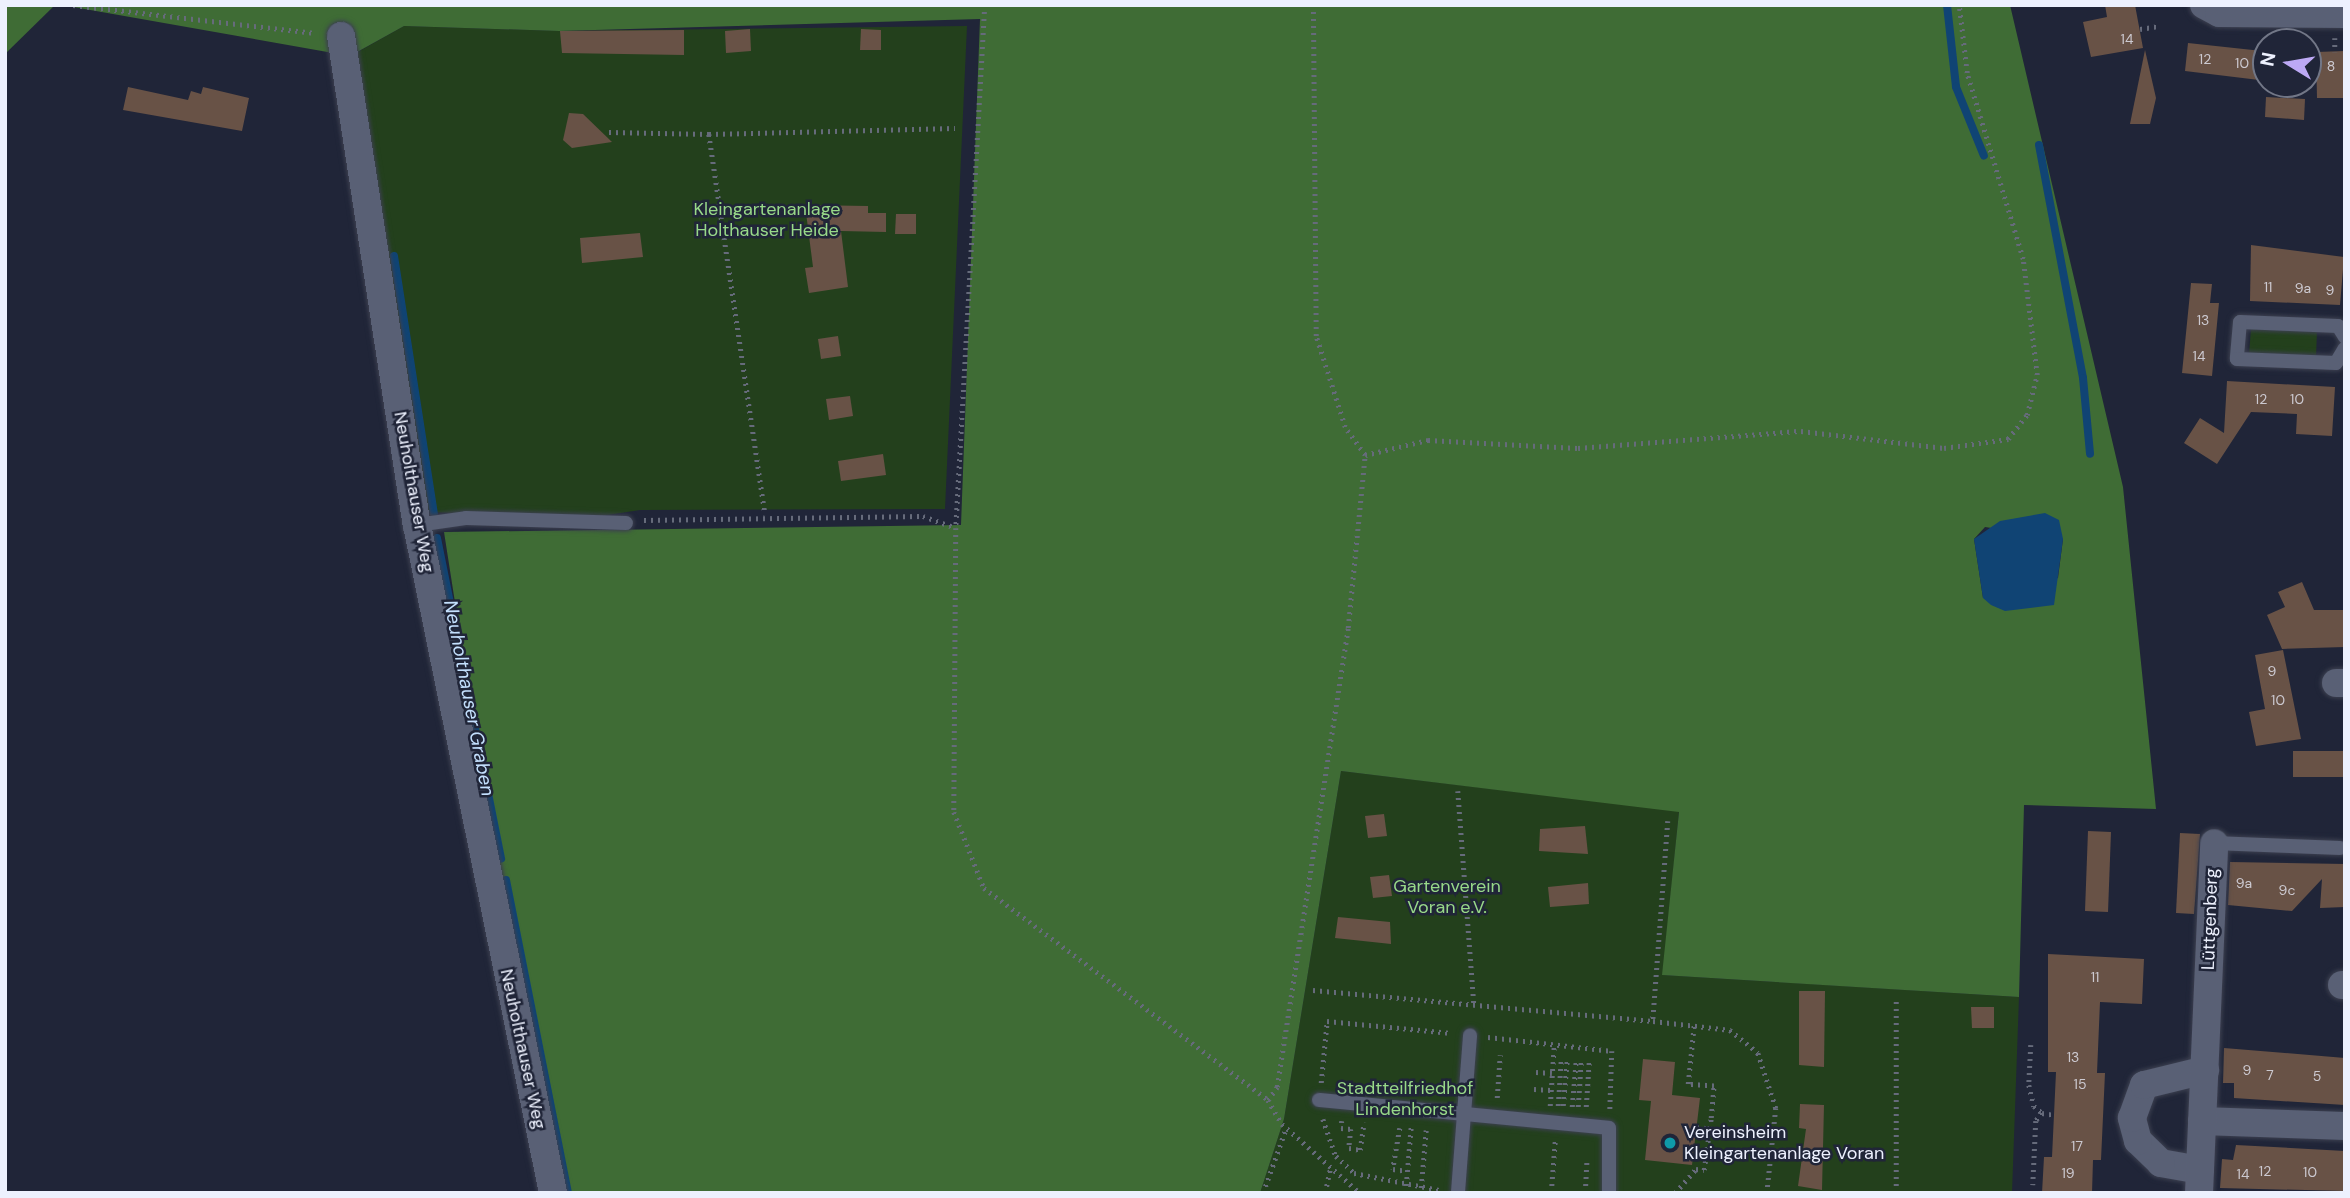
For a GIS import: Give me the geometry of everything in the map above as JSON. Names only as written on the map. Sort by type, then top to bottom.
[{"type":"street","points":[[2204,5],[2219,13],[2345,14]]},
{"type":"street","name":"Neuholthauser Weg","points":[[341,36],[417,525],[553,1193]]},
{"type":"street","name":"Lüttgenberg","points":[[2199,1181],[2214,844]]},
{"type":"street","points":[[2199,1181],[2161,1163],[2137,1141],[2132,1118],[2144,1085],[2205,1070]]},
{"type":"street","points":[[2202,1121],[2345,1126]]},
{"type":"lane","points":[[2345,337],[2338,326],[2240,322],[2238,359],[2336,363],[2345,348]]},
{"type":"lane","points":[[417,525],[466,518],[626,523]]},
{"type":"lane","name":"Lüttgenberg","points":[[2214,844],[2340,848]]},
{"type":"lane","points":[[1458,1192],[1470,1035]]},
{"type":"lane","points":[[1319,1100],[1609,1128],[1609,1193]]},
{"type":"path","points":[[74,5],[341,36]]},
{"type":"path","points":[[985,5],[956,528],[954,812],[984,888],[1268,1100],[1286,1128],[1360,1193]]},
{"type":"path","points":[[1268,1100],[1277,1087],[1344,652],[1365,455],[1345,427],[1315,336],[1313,5]]},
{"type":"path","points":[[1365,455],[1428,440],[1578,448],[1801,431],[1944,448],[2008,439],[2027,415],[2038,375],[2023,259],[1967,73],[1959,5]]},
{"type":"path","points":[[2140,29],[2160,26]]},
{"type":"path","points":[[609,132],[709,134],[955,128]]},
{"type":"path","points":[[709,134],[765,514]]},
{"type":"path","points":[[626,523],[765,514],[923,516],[956,528]]},
{"type":"path","points":[[1458,791],[1474,1004]]},
{"type":"path","points":[[1653,1021],[1668,821]]},
{"type":"path","points":[[1313,990],[1731,1030],[1758,1053],[1776,1108],[1775,1138],[1767,1193]]},
{"type":"path","points":[[1896,998],[1896,1193]]},
{"type":"path","points":[[1427,1110],[1421,1188],[1367,1179],[1341,1162],[1319,1100],[1327,1021],[1612,1051],[1609,1128]]},
{"type":"path","points":[[1675,1193],[1696,1169],[1704,1170],[1714,1086],[1688,1084],[1694,1025]]},
{"type":"path","points":[[1550,1106],[1554,1045]]},
{"type":"path","points":[[2031,1045],[2029,1085],[2034,1106],[2042,1113],[2054,1115]]},
{"type":"path","points":[[1496,1117],[1500,1055]]},
{"type":"path","points":[[1561,1107],[1564,1059]]},
{"type":"path","points":[[1575,1108],[1578,1061]]},
{"type":"path","points":[[1586,1108],[1589,1062]]},
{"type":"path","points":[[1536,1072],[1552,1073]]},
{"type":"path","points":[[1534,1088],[1551,1090]]},
{"type":"path","points":[[1345,1102],[1341,1128],[1351,1129],[1349,1148],[1360,1150],[1366,1104]]},
{"type":"path","points":[[1406,1185],[1412,1108]]},
{"type":"path","points":[[2033,1185],[2036,1121],[2042,1113]]},
{"type":"path","points":[[1551,1193],[1556,1124]]},
{"type":"path","points":[[1697,1127],[1775,1138]]},
{"type":"path","points":[[1263,1193],[1286,1128]]},
{"type":"path","points":[[1407,1171],[1393,1169],[1397,1128],[1410,1129]]},
{"type":"path","points":[[1325,1193],[1330,1169]]},
{"type":"green space","points":[[5,5],[55,5],[5,54]]},
{"type":"green space","points":[[62,5],[2010,5],[2123,487],[2156,809],[2024,805],[2019,997],[1662,975],[1679,812],[1341,771],[1284,1119],[1260,1193],[556,1193],[506,929],[444,532],[961,525],[980,19],[559,31],[404,26],[350,56]],"holes":[[[1985,527],[2063,539],[2058,578],[1983,598],[1974,539]]]},
{"type":"green space","name":"Kleingartenanlage Holthauser Heide","points":[[404,26],[559,31],[967,26],[945,509],[640,510],[588,518],[426,512],[349,57]]},
{"type":"green space","points":[[2251,329],[2317,331],[2316,357],[2249,354]]},
{"type":"green space","name":"Gartenverein Voran e.V.","points":[[1341,771],[1679,811],[1663,975],[2019,997],[2012,1193],[1260,1193],[1284,1119]]},
{"type":"water","points":[[2045,513],[2059,520],[2063,539],[2054,605],[2005,611],[1991,605],[1983,598],[1974,539],[2000,521]]},
{"type":"building","points":[[2105,5],[2135,5],[2143,48],[2091,57],[2083,22],[2107,17]]},
{"type":"building","points":[[750,29],[751,51],[726,53],[725,31]]},
{"type":"building","points":[[861,29],[881,30],[881,50],[860,50]]},
{"type":"building","points":[[684,30],[684,55],[562,53],[560,31]]},
{"type":"building","points":[[2188,43],[2252,50],[2252,79],[2185,71]]},
{"type":"building","points":[[2145,50],[2156,98],[2150,124],[2130,124]]},
{"type":"building","points":[[2345,51],[2345,98],[2322,98],[2322,52]]},
{"type":"building","points":[[128,87],[188,100],[191,91],[201,94],[203,87],[249,98],[242,131],[123,110]]},
{"type":"building","points":[[2266,98],[2305,99],[2304,120],[2265,117]]},
{"type":"building","points":[[569,113],[583,114],[612,142],[572,148],[563,140]]},
{"type":"building","points":[[805,205],[868,206],[868,213],[886,213],[886,232],[841,231],[848,287],[809,293],[805,268],[813,267]]},
{"type":"building","points":[[896,214],[916,214],[916,234],[895,234]]},
{"type":"building","points":[[640,233],[643,257],[582,263],[580,238]]},
{"type":"building","points":[[2251,245],[2344,257],[2340,305],[2250,301]]},
{"type":"building","points":[[2191,283],[2212,284],[2210,303],[2219,303],[2212,376],[2182,373]]},
{"type":"building","points":[[838,336],[841,356],[821,359],[818,339]]},
{"type":"building","points":[[2227,381],[2335,387],[2332,436],[2296,434],[2297,414],[2251,412],[2217,464],[2184,443],[2200,418],[2224,433]]},
{"type":"building","points":[[850,396],[853,416],[829,420],[826,399]]},
{"type":"building","points":[[883,454],[886,475],[841,481],[838,461]]},
{"type":"building","points":[[2302,582],[2314,610],[2345,610],[2345,647],[2282,649],[2267,615],[2285,607],[2278,592]]},
{"type":"building","points":[[2283,650],[2301,739],[2256,746],[2249,712],[2265,709],[2255,655]]},
{"type":"building","points":[[2293,751],[2344,751],[2345,777],[2293,777]]},
{"type":"building","points":[[1384,814],[1387,836],[1368,838],[1365,816]]},
{"type":"building","points":[[1585,826],[1588,854],[1539,851],[1540,829]]},
{"type":"building","points":[[2088,831],[2111,832],[2108,912],[2085,911]]},
{"type":"building","points":[[2180,833],[2200,834],[2194,914],[2176,913]]},
{"type":"building","points":[[2230,862],[2345,864],[2345,907],[2320,908],[2322,879],[2292,911],[2228,905]]},
{"type":"building","points":[[1389,875],[1392,896],[1373,898],[1370,877]]},
{"type":"building","points":[[1588,883],[1589,904],[1550,907],[1548,887]]},
{"type":"building","points":[[1338,917],[1390,922],[1391,944],[1335,938]]},
{"type":"building","points":[[2048,954],[2144,959],[2142,1004],[2100,1002],[2097,1073],[2105,1073],[2101,1160],[2093,1160],[2092,1193],[2042,1193],[2044,1157],[2052,1157],[2056,1072],[2048,1072]]},
{"type":"building","points":[[1799,991],[1825,991],[1824,1067],[1799,1065]]},
{"type":"building","points":[[1971,1007],[1994,1007],[1994,1028],[1972,1028]]},
{"type":"building","points":[[2224,1048],[2345,1058],[2345,1105],[2234,1098],[2234,1083],[2223,1083]]},
{"type":"building","name":"Vereinsheim Kleingartenanlage Voran","points":[[1643,1059],[1675,1062],[1672,1095],[1700,1098],[1692,1165],[1645,1160],[1651,1101],[1639,1100]]},
{"type":"building","points":[[1800,1104],[1824,1105],[1822,1190],[1798,1186],[1806,1129],[1799,1128]]},
{"type":"building","points":[[2236,1145],[2345,1151],[2345,1191],[2220,1188],[2222,1159],[2233,1160]]},
{"type":"waterway","points":[[1947,5],[1956,87],[1984,156]]},
{"type":"waterway","points":[[2039,145],[2083,378],[2090,454]]},
{"type":"waterway","name":"Neuholthauser Graben","points":[[394,256],[434,514]]},
{"type":"waterway","name":"Neuholthauser Graben","points":[[437,538],[501,859]]},
{"type":"waterway","name":"Neuholthauser Graben","points":[[506,880],[568,1193]]},
{"type":"place","name":"Vereinsheim Kleingartenanlage Voran","points":[[1670,1143]]},
{"type":"park label","name":"Stadtteilfriedhof Lindenhorst","points":[[1405,1099]]}]
